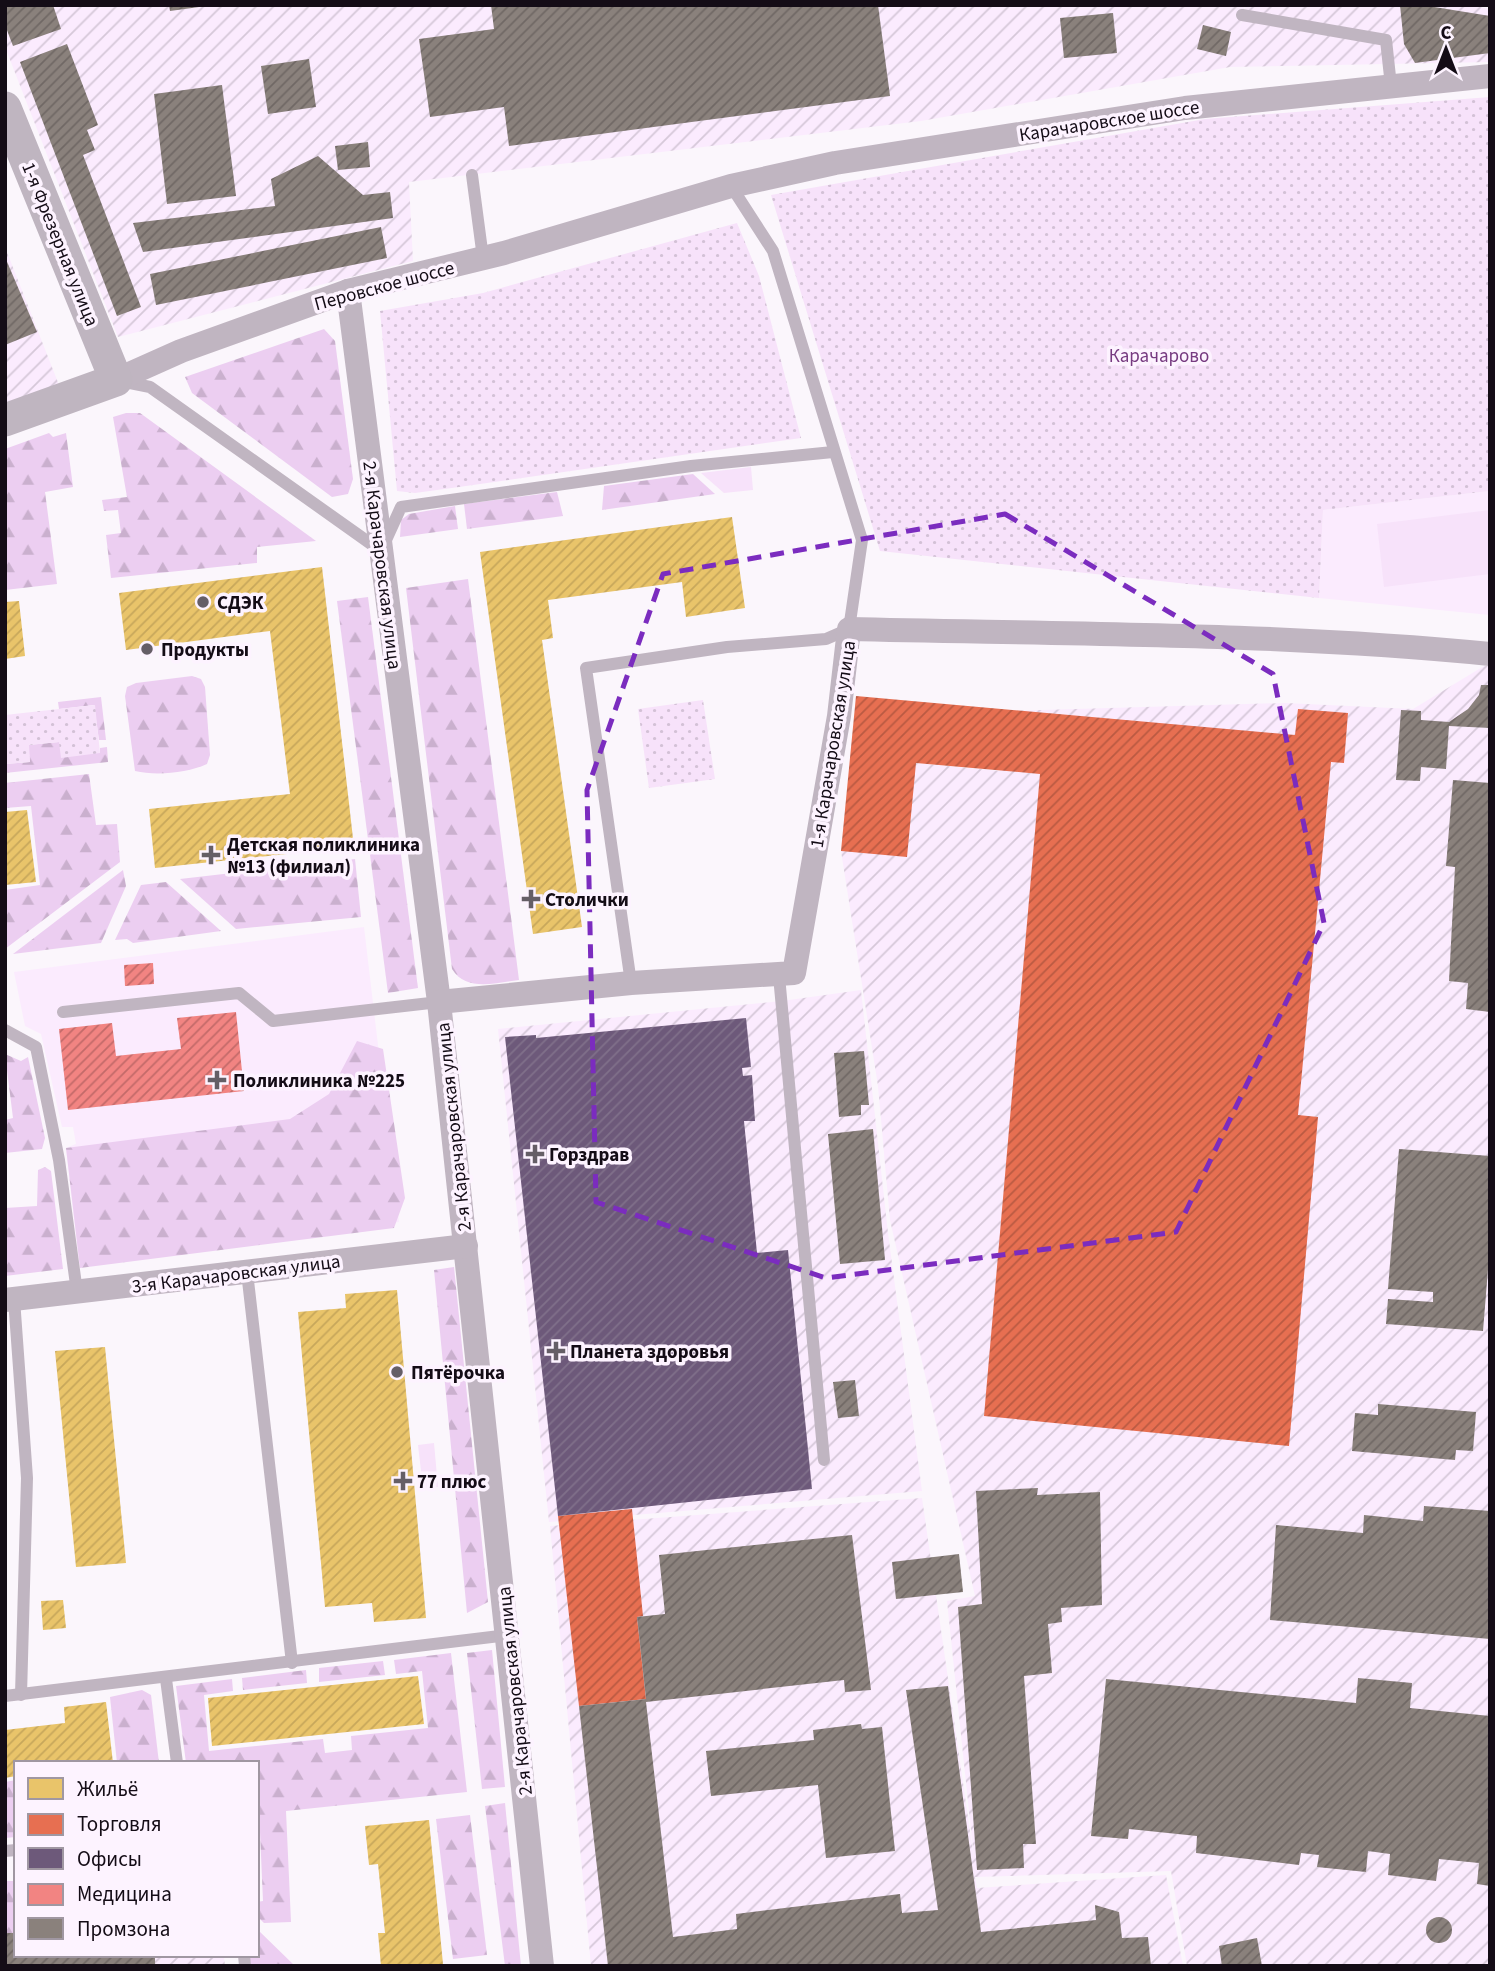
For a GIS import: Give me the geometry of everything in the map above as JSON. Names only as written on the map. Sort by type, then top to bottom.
[{"type":"street","name":"Карачаровское шоссе","points":[[731,186],[835,163],[1185,108],[1490,76]]},
{"type":"street","name":"1-я Фрезерная улица","points":[[5,108],[116,380]]},
{"type":"street","name":"Перовское шоссе","points":[[5,420],[116,380],[181,351],[348,290],[483,258],[731,186]]},
{"type":"street","name":"2-я Карачаровская улица","points":[[348,290],[439,1002],[509,1635],[542,1966]]},
{"type":"street","name":"1-я Карачаровская улица","points":[[779,976],[794,973],[839,716],[849,629],[1285,640],[1405,645],[1490,654]]},
{"type":"street","points":[[439,1002],[631,984],[779,976]]},
{"type":"street","name":"3-я Карачаровская улица","points":[[10,1300],[467,1247]]},
{"type":"lane","points":[[1242,15],[1386,40],[1391,86]]},
{"type":"lane","points":[[472,175],[483,258]]},
{"type":"lane","points":[[631,984],[586,668],[727,647],[826,639],[849,629],[862,540],[773,251],[731,186]]},
{"type":"lane","points":[[116,380],[150,387],[382,551],[401,507],[691,466],[833,452]]},
{"type":"lane","points":[[779,976],[824,1460]]},
{"type":"lane","points":[[63,1012],[239,993],[273,1021],[439,1002]]},
{"type":"lane","points":[[5,1030],[36,1047],[59,1160],[77,1292]]},
{"type":"lane","points":[[247,1272],[292,1663]]},
{"type":"lane","points":[[10,1300],[27,1478],[21,1695]]},
{"type":"lane","points":[[5,1696],[166,1679],[509,1635]]},
{"type":"lane","points":[[166,1679],[177,1761]]},
{"type":"highlighted area","points":[[1005,514],[1273,674],[1324,923],[1176,1232],[826,1278],[596,1202],[587,790],[663,574]]},
{"type":"shaded area","points":[[5,5],[1245,5],[1239,31],[1246,5],[1470,5],[1490,9],[1490,62],[1230,67],[921,121],[409,182],[413,261],[118,337],[5,47]]},
{"type":"shaded area","points":[[5,247],[59,385],[5,404]]},
{"type":"shaded area","points":[[1490,491],[1490,615],[1319,598],[1323,510]]},
{"type":"shaded area","points":[[1484,666],[1490,666],[1490,1966],[1187,1966],[1171,1871],[975,1877],[977,1888],[1166,1875],[1183,1966],[591,1966],[550,1526],[922,1498],[974,1859],[947,1601],[975,1596],[890,1220],[878,1086],[841,851],[916,763],[1000,771],[1007,711],[1285,703],[1413,709]]},
{"type":"shaded area","name":"Поликлиника №225","points":[[364,927],[399,1222],[79,1263],[66,1148],[76,1144],[73,1127],[62,1127],[41,1034],[25,1026],[14,972]]},
{"type":"shaded area","points":[[861,990],[888,1233],[922,1491],[549,1522],[498,1029],[782,1001]]},
{"type":"shaded area","points":[[14,1957],[224,1957],[225,1966],[5,1966]]},
{"type":"green space","name":"Карачарово","points":[[1490,97],[1490,491],[1323,510],[1319,598],[880,551],[771,195],[1205,119]]},
{"type":"green space","points":[[737,223],[759,276],[801,438],[415,493],[397,491],[380,311],[483,293]]},
{"type":"green space","points":[[324,329],[335,341],[353,479],[348,494],[332,497],[192,393],[185,377]]},
{"type":"green space","points":[[140,413],[316,541],[257,547],[257,563],[111,578],[106,535],[121,533],[118,510],[104,511],[102,500],[127,497],[113,417]]},
{"type":"green space","points":[[49,433],[53,437],[66,433],[73,487],[45,492],[57,584],[5,590],[5,449]]},
{"type":"green space","points":[[751,467],[753,490],[724,493],[701,473]]},
{"type":"green space","points":[[693,474],[715,494],[602,510],[604,486]]},
{"type":"green space","points":[[557,492],[563,516],[467,529],[464,504]]},
{"type":"green space","points":[[455,506],[458,529],[400,537],[401,520],[409,514]]},
{"type":"green space","points":[[1490,510],[1490,574],[1384,587],[1377,524]]},
{"type":"green space","points":[[468,579],[519,980],[491,984],[465,981],[452,969],[406,588]]},
{"type":"green space","points":[[368,597],[418,988],[388,993],[337,601]]},
{"type":"green space","points":[[192,676],[201,679],[205,687],[210,755],[207,764],[171,773],[135,771],[125,696],[127,687],[136,683]]},
{"type":"green space","points":[[101,697],[106,740],[99,740],[94,705],[59,709],[58,702]]},
{"type":"green space","points":[[703,700],[715,779],[649,788],[638,709]]},
{"type":"green space","points":[[95,705],[100,753],[61,758],[59,742],[29,745],[30,762],[5,764],[5,715]]},
{"type":"green space","points":[[59,742],[100,753],[100,748],[107,747],[108,762],[5,773],[5,764],[30,762],[28,745]]},
{"type":"green space","points":[[89,774],[96,825],[117,824],[120,862],[5,949],[5,890],[40,885],[31,806],[5,808],[5,783]]},
{"type":"green space","points":[[355,859],[361,917],[236,929],[180,879]]},
{"type":"green space","points":[[123,870],[126,886],[101,943],[13,954]]},
{"type":"green space","points":[[166,882],[221,931],[133,943],[127,939],[115,940],[141,885]]},
{"type":"green space","points":[[357,1041],[383,1049],[405,1198],[394,1228],[80,1268],[66,1148],[290,1119],[329,1094]]},
{"type":"green space","points":[[5,1054],[21,1061],[28,1057],[45,1138],[42,1149],[5,1153],[5,1120],[13,1118]]},
{"type":"green space","points":[[45,1167],[51,1171],[63,1269],[5,1276],[5,1208],[37,1206],[38,1170]]},
{"type":"green space","points":[[454,1267],[488,1602],[467,1613],[434,1270]]},
{"type":"green space","points":[[434,1443],[438,1487],[423,1488],[418,1445]]},
{"type":"green space","points":[[492,1650],[505,1787],[482,1789],[467,1653]]},
{"type":"green space","points":[[451,1653],[467,1792],[286,1811],[291,1922],[264,1923],[259,1918],[259,1902],[263,1901],[259,1761],[186,1761],[176,1686],[232,1679],[233,1691],[204,1695],[209,1751],[323,1739],[325,1753],[352,1750],[351,1736],[428,1728],[422,1671],[396,1674],[394,1660]]},
{"type":"green space","points":[[383,1661],[385,1675],[319,1682],[319,1668]]},
{"type":"green space","points":[[306,1670],[307,1683],[243,1690],[242,1678]]},
{"type":"green space","points":[[142,1690],[151,1695],[159,1761],[117,1761],[110,1697]]},
{"type":"green space","points":[[14,1780],[14,1837],[5,1838],[5,1782]]},
{"type":"green space","points":[[505,1803],[521,1966],[505,1966],[485,1806]]},
{"type":"green space","points":[[470,1815],[487,1955],[453,1959],[436,1819]]},
{"type":"green space","points":[[5,1881],[14,1881],[14,1933],[5,1933]]},
{"type":"green space","points":[[259,1931],[295,1966],[241,1966],[239,1957],[259,1957]]},
{"type":"building: Жильё","points":[[732,517],[745,608],[686,617],[682,582],[548,600],[553,638],[542,640],[582,927],[533,934],[480,552]]},
{"type":"building: Жильё","points":[[322,567],[354,847],[155,868],[149,809],[290,794],[270,631],[126,650],[119,593]]},
{"type":"building: Жильё","points":[[19,601],[25,656],[5,659],[5,602]]},
{"type":"building: Жильё","points":[[27,810],[36,882],[5,885],[5,812]]},
{"type":"building: Жильё","points":[[397,1290],[426,1618],[374,1622],[372,1603],[325,1607],[298,1312],[346,1308],[345,1294]]},
{"type":"building: Жильё","points":[[105,1347],[126,1563],[76,1567],[55,1351]]},
{"type":"building: Жильё","points":[[63,1600],[66,1628],[43,1630],[41,1601]]},
{"type":"building: Жильё","points":[[418,1676],[424,1724],[212,1746],[208,1698]]},
{"type":"building: Жильё","points":[[106,1702],[113,1761],[14,1761],[14,1776],[5,1778],[5,1730],[65,1723],[64,1707]]},
{"type":"building: Жильё","points":[[429,1820],[443,1964],[381,1966],[378,1933],[385,1933],[378,1864],[369,1865],[365,1826]]},
{"type":"building: Торговля","points":[[856,696],[1295,735],[1298,709],[1348,713],[1344,763],[1331,762],[1298,1115],[1318,1117],[1289,1446],[984,1416],[1040,774],[916,763],[907,857],[841,851]]},
{"type":"building: Торговля","points":[[632,1509],[643,1616],[637,1617],[646,1699],[579,1706],[558,1516]]},
{"type":"building: Офисы","points":[[746,1018],[751,1067],[742,1068],[743,1076],[752,1075],[755,1121],[744,1121],[757,1253],[788,1250],[812,1489],[558,1516],[505,1037],[536,1035],[536,1038]]},
{"type":"building: Медицина","points":[[153,963],[154,984],[125,986],[124,965]]},
{"type":"building: Медицина","points":[[236,1012],[244,1091],[68,1110],[59,1029],[112,1023],[116,1056],[181,1049],[177,1018]]},
{"type":"building: Промзона","points":[[5,5],[53,5],[61,29],[13,46],[5,25]]},
{"type":"building: Промзона","points":[[169,5],[199,5],[199,7],[170,11]]},
{"type":"building: Промзона","points":[[491,5],[878,5],[890,96],[509,146],[504,107],[430,117],[419,39],[494,29]]},
{"type":"building: Промзона","points":[[1400,5],[1422,5],[1490,16],[1490,53],[1415,63],[1404,44]]},
{"type":"building: Промзона","points":[[1113,13],[1117,53],[1064,58],[1060,18]]},
{"type":"building: Промзона","points":[[1203,25],[1231,32],[1226,56],[1197,49]]},
{"type":"building: Промзона","points":[[67,44],[98,125],[87,130],[95,150],[83,155],[141,307],[117,316],[20,62]]},
{"type":"building: Промзона","points":[[309,59],[316,107],[268,114],[261,66]]},
{"type":"building: Промзона","points":[[222,85],[236,196],[167,204],[154,94]]},
{"type":"building: Промзона","points":[[368,142],[370,167],[338,170],[335,146]]},
{"type":"building: Промзона","points":[[318,156],[363,195],[390,192],[393,218],[143,252],[133,223],[275,206],[271,179]]},
{"type":"building: Промзона","points":[[381,227],[387,258],[156,305],[150,274]]},
{"type":"building: Промзона","points":[[5,257],[37,332],[5,345]]},
{"type":"building: Промзона","points":[[1481,685],[1490,685],[1490,728],[1449,726],[1446,769],[1421,767],[1420,781],[1396,780],[1401,710],[1421,711],[1421,720],[1449,722],[1468,709],[1479,695]]},
{"type":"building: Промзона","points":[[1453,780],[1490,783],[1490,1012],[1466,1009],[1468,983],[1449,981],[1455,867],[1446,866]]},
{"type":"building: Промзона","points":[[864,1051],[869,1105],[861,1105],[861,1115],[839,1117],[834,1053]]},
{"type":"building: Промзона","points":[[873,1129],[885,1260],[840,1264],[828,1134]]},
{"type":"building: Промзона","points":[[1399,1149],[1490,1156],[1490,1245],[1483,1331],[1386,1324],[1388,1299],[1433,1302],[1433,1292],[1388,1289]]},
{"type":"building: Промзона","points":[[855,1380],[859,1416],[838,1418],[833,1382]]},
{"type":"building: Промзона","points":[[1378,1404],[1476,1412],[1473,1451],[1456,1450],[1455,1460],[1352,1451],[1355,1413],[1378,1415]]},
{"type":"building: Промзона","points":[[1038,1488],[1037,1495],[1100,1492],[1102,1605],[1061,1608],[1062,1622],[1048,1624],[1052,1673],[1024,1676],[1036,1844],[1023,1844],[1024,1868],[977,1870],[958,1607],[982,1604],[976,1491]]},
{"type":"building: Промзона","points":[[1424,1506],[1490,1511],[1490,1639],[1270,1620],[1276,1525],[1363,1533],[1364,1515],[1423,1521]]},
{"type":"building: Промзона","points":[[852,1535],[871,1690],[845,1692],[844,1680],[646,1702],[673,1937],[737,1929],[736,1914],[900,1894],[902,1913],[938,1910],[906,1690],[948,1686],[981,1932],[1096,1920],[1095,1905],[1119,1912],[1122,1938],[1148,1937],[1151,1966],[608,1966],[579,1706],[646,1699],[637,1617],[665,1614],[659,1555]]},
{"type":"building: Промзона","points":[[959,1554],[963,1592],[896,1599],[892,1562]]},
{"type":"building: Промзона","points":[[1358,1678],[1412,1683],[1410,1708],[1490,1716],[1490,1886],[1477,1884],[1479,1863],[1439,1859],[1436,1881],[1388,1875],[1390,1854],[1368,1851],[1366,1872],[1317,1867],[1319,1855],[1301,1853],[1299,1865],[1196,1853],[1197,1836],[1129,1829],[1128,1839],[1091,1836],[1106,1679],[1356,1703]]},
{"type":"building: Промзона","points":[[861,1724],[862,1729],[882,1727],[895,1851],[826,1858],[818,1785],[711,1796],[706,1751],[814,1740],[813,1730]]},
{"type":"building: Промзона","points":[[1439,1917],[1448,1921],[1452,1930],[1448,1939],[1439,1943],[1430,1939],[1426,1930],[1430,1921]]},
{"type":"building: Промзона","points":[[5,1933],[14,1933],[14,1957],[155,1957],[155,1966],[5,1966]]},
{"type":"building: Промзона","points":[[1257,1938],[1262,1966],[1222,1966],[1219,1946]]},
{"type":"place","name":"СДЭК","points":[[203,602]]},
{"type":"place","name":"Продукты","points":[[147,649]]},
{"type":"place","name":"Детская поликлиника №13 (филиал)","points":[[211,855]]},
{"type":"place","name":"Столички","points":[[531,899]]},
{"type":"place","name":"Поликлиника №225","points":[[217,1080]]},
{"type":"place","name":"Горздрав","points":[[535,1154]]},
{"type":"place","name":"Планета здоровья","points":[[556,1351]]},
{"type":"place","name":"Пятёрочка","points":[[397,1372]]},
{"type":"place","name":"77 плюс","points":[[403,1481]]}]
